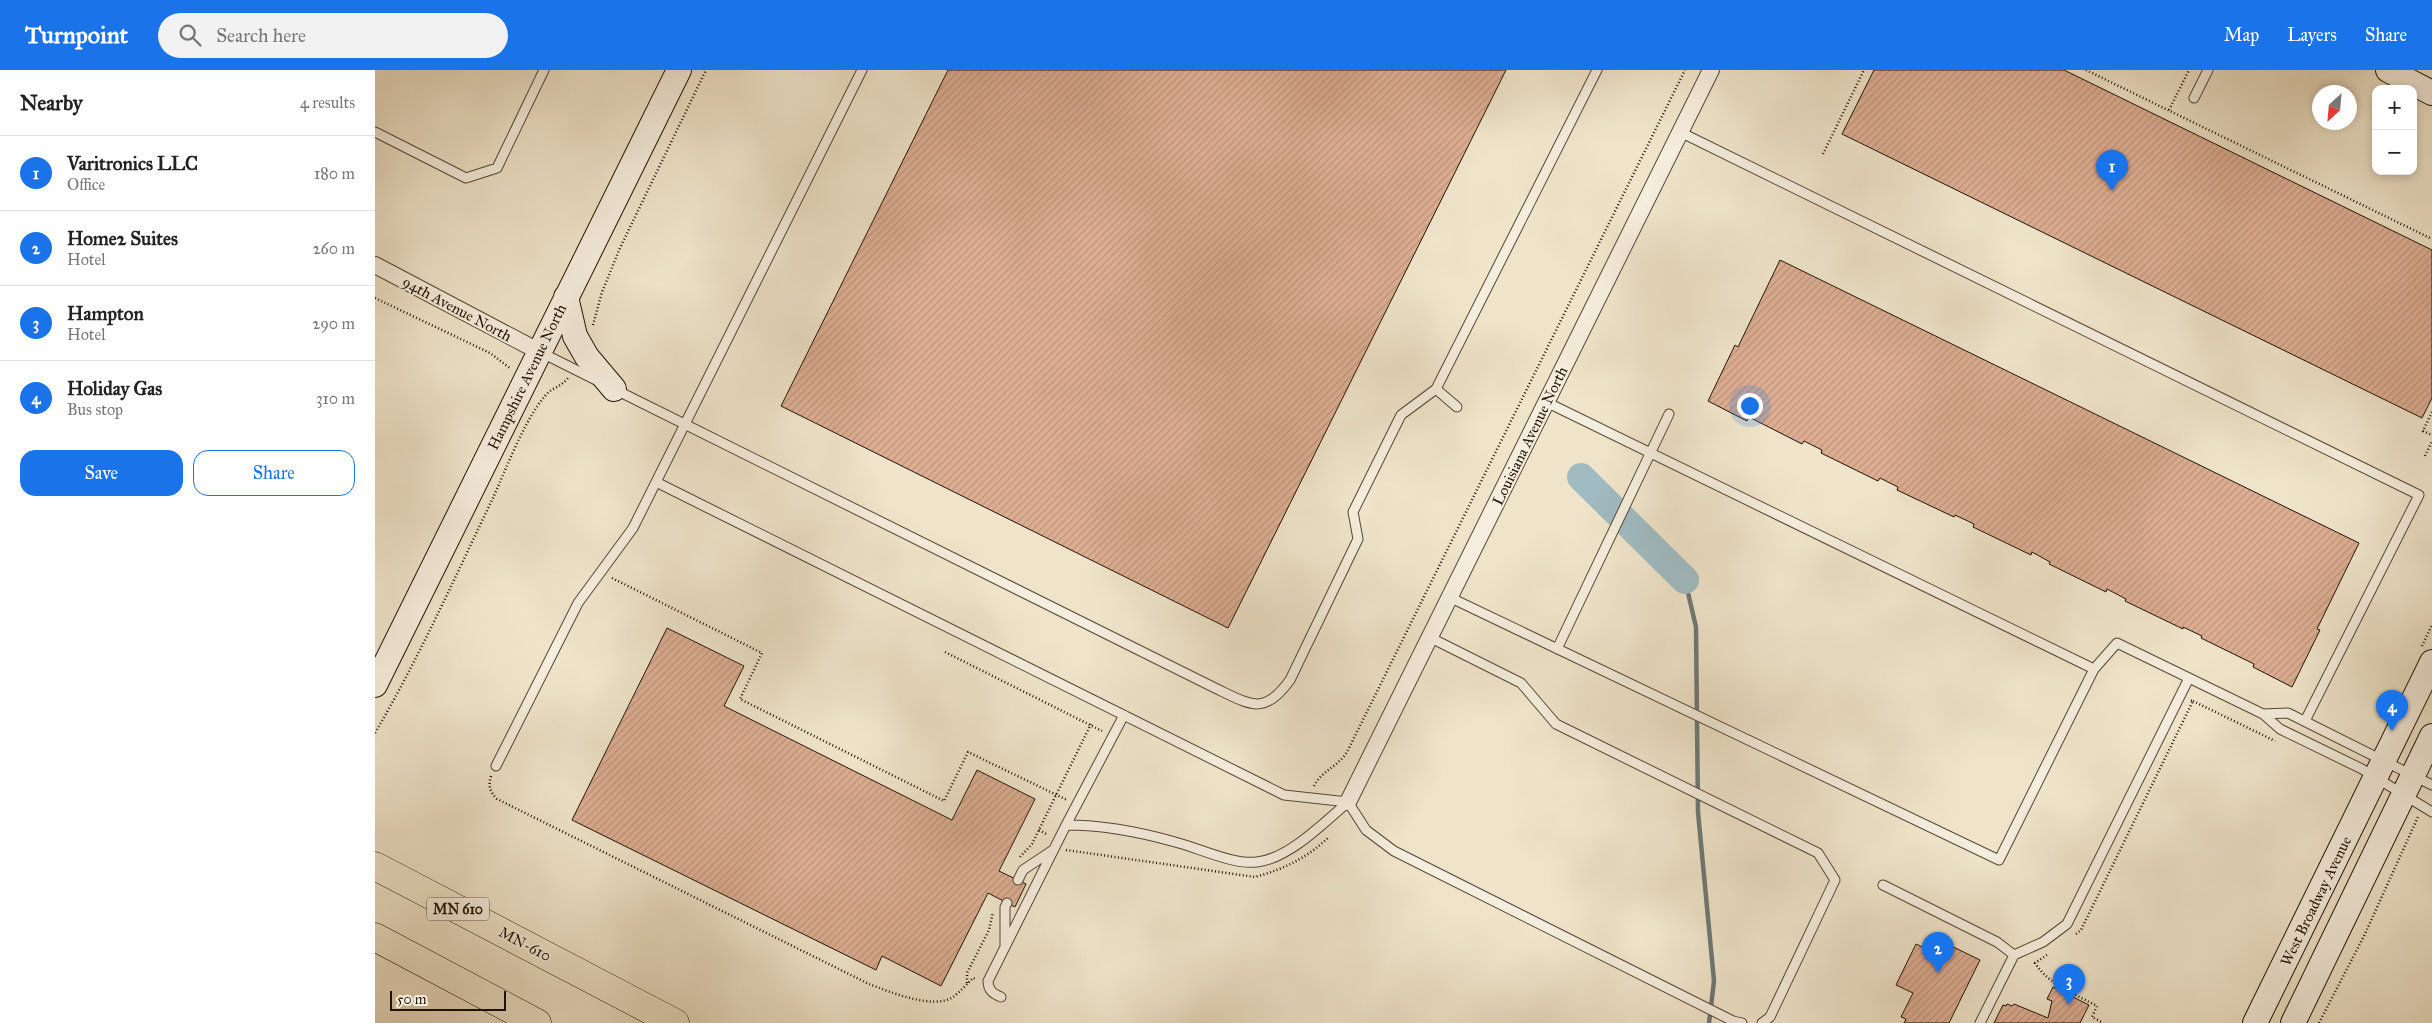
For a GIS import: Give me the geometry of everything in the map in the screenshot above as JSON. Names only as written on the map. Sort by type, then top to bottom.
[{"type":"highway","name":"MN-610","points":[[375,866],[675,1023]]},
{"type":"highway","points":[[375,937],[537,1023]]},
{"type":"highway","points":[[540,952],[694,1023]]},
{"type":"street","name":"Hampshire Avenue North","points":[[375,685],[679,70]]},
{"type":"street","name":"Louisiana Avenue North","points":[[1348,802],[1711,70]]},
{"type":"street","points":[[2388,70],[2432,92]]},
{"type":"street","name":"94th Avenue North","points":[[375,265],[540,352]]},
{"type":"street","points":[[566,297],[575,336],[587,357],[614,389]]},
{"type":"street","name":"West Broadway Avenue","points":[[2255,1023],[2432,662]]},
{"type":"street","points":[[2293,1023],[2417,791],[2432,736]]},
{"type":"lane","points":[[375,132],[466,178],[497,168],[544,70]]},
{"type":"lane","points":[[496,766],[578,602],[633,528],[862,70]]},
{"type":"lane","points":[[540,352],[1215,688],[1254,704],[1267,703],[1278,696],[1290,680],[1358,539],[1353,512],[1401,415],[1436,389],[1597,70]]},
{"type":"lane","points":[[2194,98],[2207,70]]},
{"type":"lane","points":[[1680,132],[2419,495],[2305,721]]},
{"type":"lane","points":[[1436,389],[1457,407]]},
{"type":"lane","points":[[1546,402],[2094,669]]},
{"type":"lane","points":[[1557,649],[1669,414]]},
{"type":"lane","points":[[656,482],[1285,794],[1348,802]]},
{"type":"lane","points":[[1449,597],[1999,860],[2094,669],[2117,643],[2263,714],[2280,729],[2362,769],[2380,770],[2417,791]]},
{"type":"lane","points":[[1429,637],[1521,683],[1556,724],[1818,853],[1835,880],[1770,1017],[1762,1023]]},
{"type":"lane","points":[[1980,1023],[2014,955],[2043,942],[2067,924],[2189,678]]},
{"type":"lane","points":[[2263,714],[2288,713],[2305,721],[2380,770],[2417,791],[2432,812]]},
{"type":"lane","points":[[1001,998],[988,987],[988,981],[1124,715]]},
{"type":"lane","points":[[1067,826],[1089,826],[1131,831],[1230,858],[1256,862],[1279,855],[1320,826],[1348,802]]},
{"type":"lane","points":[[1348,802],[1366,830],[1394,851],[1733,1021],[1743,1023]]},
{"type":"lane","points":[[1018,880],[1023,870],[1056,846]]},
{"type":"lane","points":[[1883,885],[1997,942],[2014,955]]},
{"type":"lane","points":[[1005,948],[1007,903]]},
{"type":"path","points":[[593,328],[602,292],[620,248],[706,70]]},
{"type":"path","points":[[1311,798],[1317,781],[1322,774],[1338,764],[1348,750],[1685,70]]},
{"type":"path","points":[[1823,154],[1864,70]]},
{"type":"path","points":[[2086,70],[2432,239]]},
{"type":"path","points":[[2169,110],[2189,70]]},
{"type":"path","points":[[375,298],[490,353],[505,366]]},
{"type":"path","points":[[375,733],[452,583],[525,429],[544,396],[552,389],[559,388],[563,384]]},
{"type":"path","points":[[2432,412],[2423,431],[2432,435]]},
{"type":"path","points":[[2425,456],[2432,441]]},
{"type":"path","points":[[600,572],[762,653],[740,699],[944,801],[968,752],[1077,805]]},
{"type":"path","points":[[945,652],[1102,730],[1095,743],[1105,751]]},
{"type":"path","points":[[2072,936],[2081,930],[2193,701],[2180,695]]},
{"type":"path","points":[[1019,859],[1032,844],[1091,724]]},
{"type":"path","points":[[496,766],[489,785],[491,792],[497,799],[869,984],[911,998],[939,1002],[953,997],[973,978],[988,987]]},
{"type":"path","points":[[2319,1023],[2364,936],[2417,791]]},
{"type":"path","points":[[1039,830],[1056,846],[1067,851],[1255,877],[1295,864],[1320,846],[1330,836],[1320,826]]},
{"type":"path","points":[[967,983],[967,973],[989,930],[991,917],[996,905]]},
{"type":"path","points":[[2049,953],[2035,964],[2050,981],[2097,1006],[2092,1017],[2103,1023]]},
{"type":"building","points":[[948,70],[1506,70],[1228,628],[781,406]]},
{"type":"building","points":[[1874,70],[2064,70],[2432,250],[2432,398],[2422,418],[1842,134]]},
{"type":"building","points":[[1780,260],[2359,543],[2317,629],[2320,630],[2292,687],[2253,667],[2254,664],[2201,638],[2202,636],[2125,601],[2126,599],[2107,589],[2106,592],[2049,564],[2050,562],[2032,552],[2031,555],[1973,527],[1974,524],[1955,515],[1954,517],[1897,490],[1898,487],[1880,478],[1878,481],[1821,453],[1822,450],[1804,441],[1802,444],[1749,417],[1747,421],[1708,401],[1735,345],[1738,347]]},
{"type":"building","points":[[667,628],[744,666],[724,706],[952,820],[977,770],[1035,799],[999,871],[1026,884],[1015,907],[988,893],[941,986],[882,956],[876,970],[572,820]]},
{"type":"building","points":[[1937,939],[1980,960],[1949,1023],[1904,1023],[1906,1019],[1901,1017],[1913,993],[1896,985],[1916,944],[1931,951]]},
{"type":"building","points":[[2053,987],[2089,1005],[2080,1023],[1994,1023],[2003,1005],[2006,1006],[2007,1004],[2012,1006],[2014,1004],[2048,1018],[2052,1001],[2047,999]]},
{"type":"waterway","points":[[1581,477],[1685,580]]},
{"type":"waterway","points":[[1685,580],[1696,627],[1698,812],[1714,981],[1709,1023]]},
{"type":"place","name":"Varitronics LLC","points":[[2112,191]]},
{"type":"place","name":"Holiday Gas","points":[[2392,731]]},
{"type":"place","name":"Home2 Suites","points":[[1938,973]]},
{"type":"place","name":"Hampton","points":[[2069,1005]]}]
